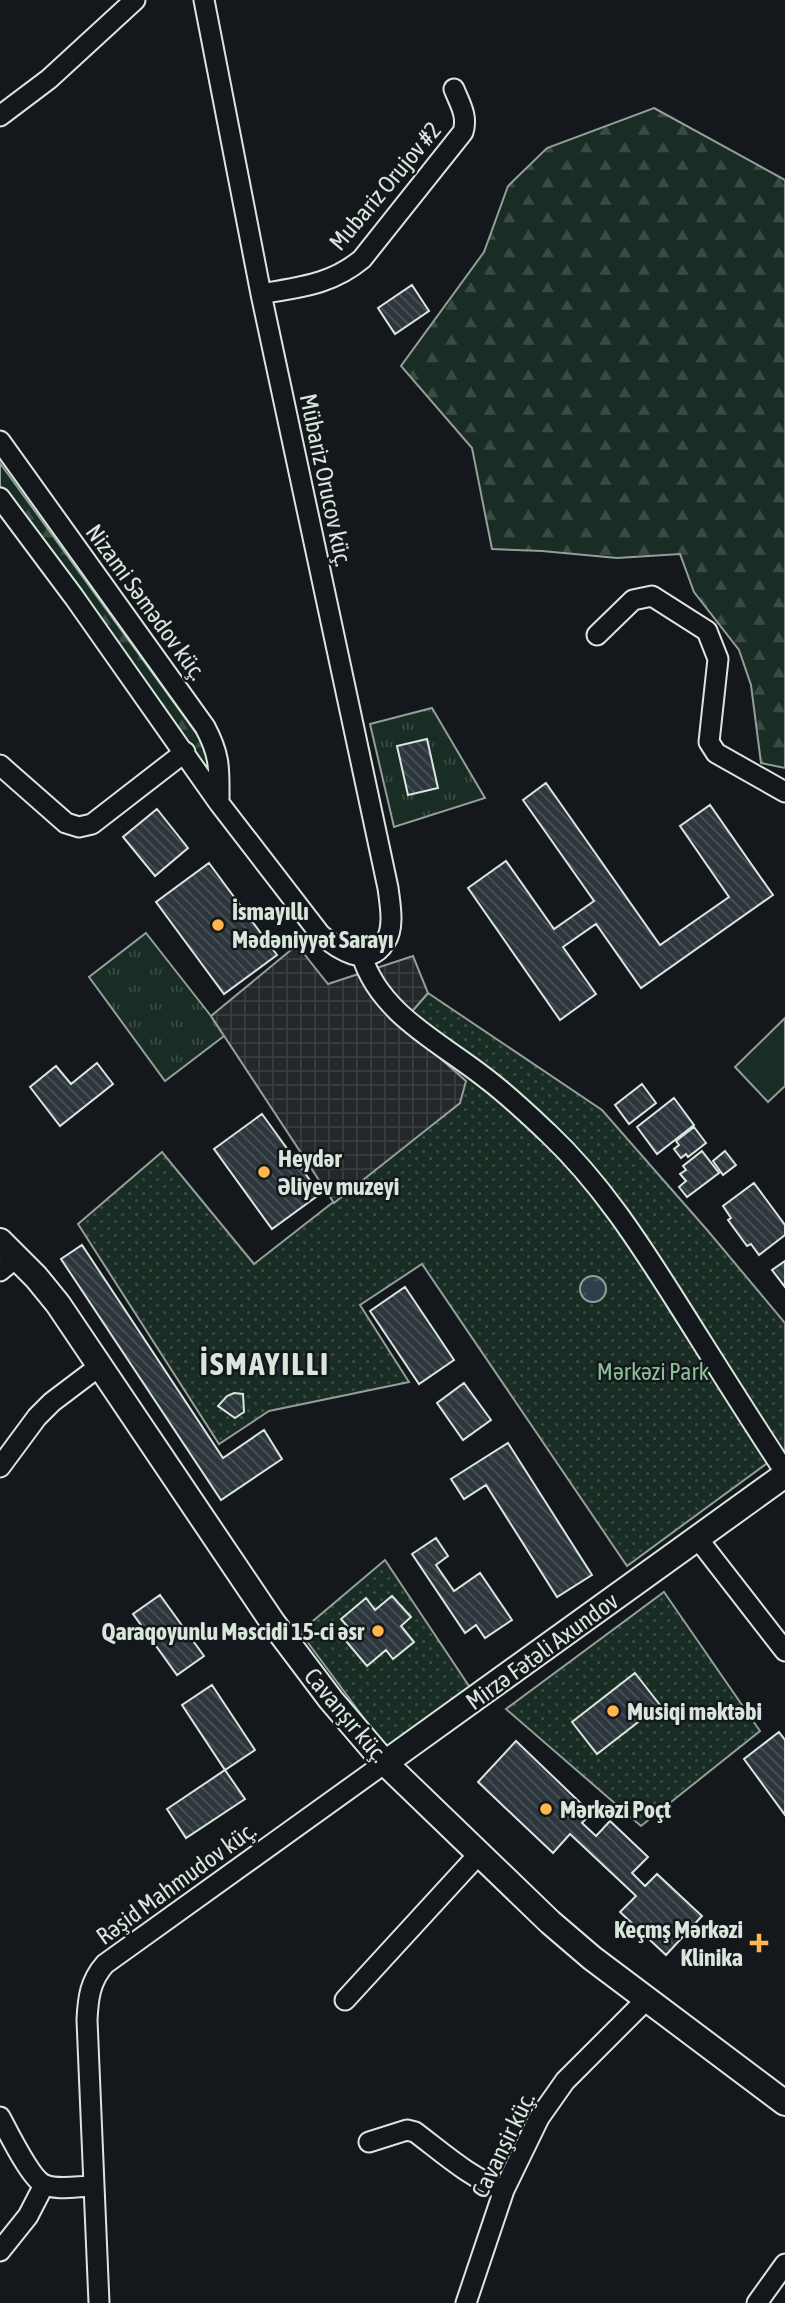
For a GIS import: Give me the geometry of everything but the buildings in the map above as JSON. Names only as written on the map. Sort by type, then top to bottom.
[{"type":"main road","name":"Cavanşır küç.","points":[[6,1256],[58,1304],[273,1623],[331,1700],[385,1763],[550,1923],[592,1958],[785,2103]]},
{"type":"main road","name":"Mirzə Fətəli Axundov","points":[[385,1763],[698,1539],[785,1473]]},
{"type":"street","points":[[0,116],[49,79],[135,0]]},
{"type":"street","name":"Mübariz Orucov küç.","points":[[204,0],[261,294],[388,888],[390,928],[386,942],[375,952],[362,956]]},
{"type":"street","name":"Mubariz Orujov #2","points":[[261,294],[330,280],[362,259],[463,132],[466,122],[454,89]]},
{"type":"street","name":"Nizami Səmədov küç.","points":[[0,441],[205,727],[215,745],[219,761],[219,803]]},
{"type":"street","points":[[0,498],[185,752],[219,803],[320,934],[349,955],[362,956],[368,974],[387,1001],[547,1132],[597,1186],[656,1270],[785,1473]]},
{"type":"street","points":[[597,635],[634,600],[652,596],[707,631],[718,659],[709,742],[716,753],[785,792]]},
{"type":"street","points":[[0,765],[66,823],[79,828],[92,824],[185,752]]},
{"type":"street","points":[[0,1467],[37,1417],[52,1402],[101,1365]]},
{"type":"street","points":[[698,1539],[785,1651]]},
{"type":"street","name":"Rəşid Mahmudov küç.","points":[[99,2303],[87,2020],[88,1997],[95,1976],[105,1964],[385,1763]]},
{"type":"street","points":[[345,2000],[478,1855]]},
{"type":"street","name":"Cavanşir küç.","points":[[466,2303],[504,2190],[540,2118],[554,2095],[647,1999]]},
{"type":"street","points":[[0,2117],[25,2161],[44,2185],[56,2188],[93,2186]]},
{"type":"street","points":[[369,2142],[407,2130],[415,2132],[467,2172],[504,2190]]},
{"type":"street","points":[[0,2251],[28,2216],[44,2185]]},
{"type":"street","points":[[757,2303],[785,2264]]},
{"type":"green space","points":[[654,108],[785,180],[785,768],[761,763],[751,685],[739,650],[694,592],[680,554],[617,558],[492,549],[472,448],[401,366],[484,252],[508,186],[547,148]]},
{"type":"green space","points":[[0,463],[204,744],[209,773],[0,486]]},
{"type":"green space","points":[[432,708],[485,798],[394,827],[370,724]]},
{"type":"green space","points":[[146,933],[224,1036],[165,1081],[89,977]]},
{"type":"green space","name":"Mərkəzi Park","points":[[428,993],[602,1110],[785,1323],[785,1450],[627,1566],[422,1264],[360,1305],[409,1382],[269,1411],[219,1444],[78,1224],[162,1152],[254,1264],[460,1103],[401,1024]]},
{"type":"green space","points":[[785,1018],[785,1086],[768,1102],[735,1067]]},
{"type":"green space","points":[[385,1560],[471,1689],[386,1748],[300,1632]]},
{"type":"green space","points":[[664,1592],[760,1731],[641,1826],[506,1709]]},
{"type":"shaded area","points":[[297,945],[328,984],[413,956],[428,993],[401,1024],[466,1081],[460,1103],[334,1203],[211,1016]]},
{"type":"water","points":[[593,1276],[602,1280],[606,1289],[602,1298],[593,1302],[584,1298],[580,1289],[584,1280]]},
{"type":"place","name":"İsmayıllı Mədəniyyət Sarayı","points":[[218,925]]},
{"type":"place","name":"Heydər Əliyev muzeyi","points":[[264,1172]]},
{"type":"place","name":"Qaraqoyunlu Məscidi 15-ci əsr","points":[[378,1631]]},
{"type":"place","name":"Musiqi məktəbi","points":[[613,1711]]},
{"type":"place","name":"Mərkəzi Poçt","points":[[546,1809]]},
{"type":"place","name":"Keçmş Mərkəzi Klinika","points":[[759,1943]]},
{"type":"district","name":"İSMAYILLI","points":[[265,1363]]}]
